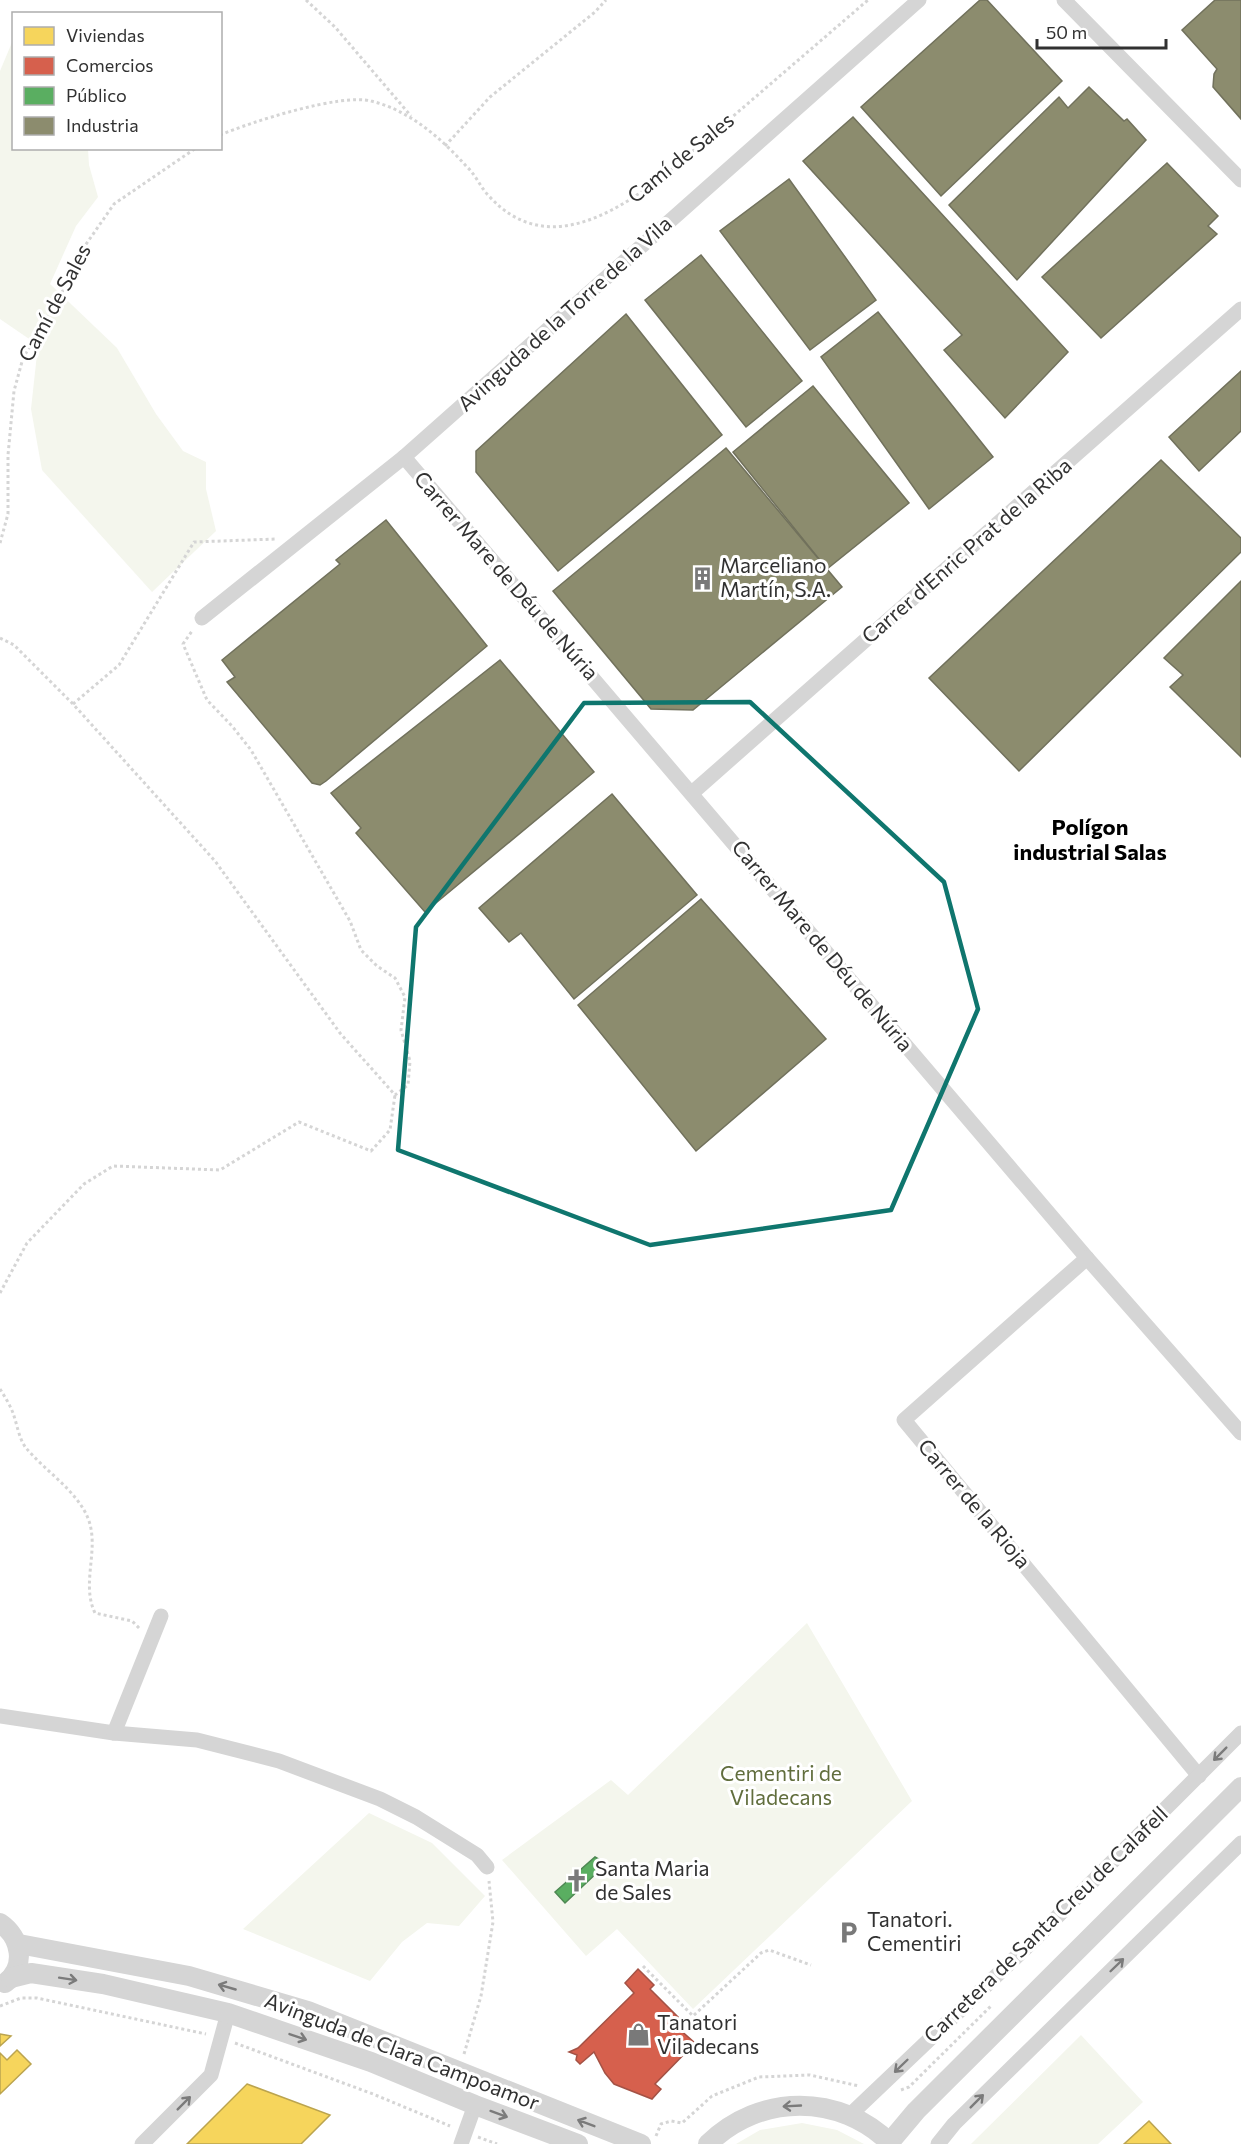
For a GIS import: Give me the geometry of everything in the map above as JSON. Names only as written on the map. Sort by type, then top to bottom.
[{"type":"street","name":"Avinguda de la Torre de la Vila","points":[[202,618],[404,457],[919,0]]},
{"type":"street","points":[[1064,0],[1241,180]]},
{"type":"street","name":"Carrer d'Enric Prat de la Riba","points":[[692,793],[1241,309]]},
{"type":"street","name":"Carrer Mare de Déu de Núria","points":[[404,457],[1087,1258],[1241,1433]]},
{"type":"street","name":"Carrer de la Rioja","points":[[1087,1258],[904,1420],[1199,1776]]},
{"type":"street","points":[[114,1733],[161,1616]]},
{"type":"street","points":[[0,1716],[114,1733],[197,1740],[279,1761],[380,1798],[416,1817],[477,1855],[487,1868]]},
{"type":"street","points":[[0,1724],[19,1719]]},
{"type":"street","name":"Carretera de Santa Creu de Calafell","points":[[850,2115],[1035,1939],[1241,1733]]},
{"type":"street","name":"Carretera de Santa Creu de Calafell","points":[[891,2143],[916,2111],[1241,1787]]},
{"type":"street","points":[[938,2144],[962,2116],[1241,1844]]},
{"type":"street","points":[[0,1923],[15,1935],[19,1944],[16,1969],[5,1982]]},
{"type":"street","name":"Avinguda de Clara Campoamor","points":[[19,1944],[189,1976],[308,2011],[641,2144]]},
{"type":"street","name":"Avinguda de Clara Campoamor","points":[[5,1982],[31,1973],[183,2001],[228,2013],[371,2062],[475,2105],[579,2144]]},
{"type":"street","points":[[142,2144],[211,2076],[228,2013]]},
{"type":"street","points":[[463,2138],[475,2105]]},
{"type":"street","points":[[708,2144],[740,2120],[781,2106],[816,2106],[850,2115],[871,2127],[891,2143]]},
{"type":"path","points":[[306,0],[335,27],[411,117]]},
{"type":"path","points":[[445,146],[490,97],[595,12],[606,0]]},
{"type":"path","name":"Camí de Sales","points":[[222,134],[242,126],[320,104],[370,100],[411,117],[468,167],[488,196],[517,220],[544,226],[574,225],[603,216],[633,199],[666,174],[868,0]]},
{"type":"path","name":"Camí de Sales","points":[[0,543],[8,514],[8,455],[14,391],[23,358],[65,287],[73,263],[114,204],[193,150]]},
{"type":"path","points":[[73,704],[119,665],[194,542],[302,538]]},
{"type":"path","points":[[0,1293],[27,1243],[84,1184],[113,1166],[220,1170],[299,1122],[371,1151],[390,1130],[395,1095],[408,1085],[410,1061],[401,1030],[405,998],[395,978],[377,966],[361,950],[350,921],[251,750],[207,700],[183,644],[202,618]]},
{"type":"path","points":[[0,638],[14,645],[73,704],[215,861],[340,1033],[395,1095]]},
{"type":"path","points":[[0,1389],[13,1411],[24,1446],[74,1498],[89,1520],[93,1540],[89,1574],[95,1613],[132,1621],[152,1639]]},
{"type":"path","points":[[464,2056],[481,1996],[493,1922],[487,1868]]},
{"type":"path","points":[[643,1966],[693,2016],[761,1953],[770,1950],[811,1965]]},
{"type":"path","points":[[0,2006],[21,1998],[37,1998],[222,2038],[373,2094],[463,2138],[497,2144]]},
{"type":"highlighted area","points":[[750,702],[944,882],[978,1009],[891,1210],[650,1245],[398,1150],[416,927],[584,703]]},
{"type":"green space","points":[[12,42],[12,150],[88,150],[89,165],[98,197],[76,226],[50,284],[117,348],[156,414],[183,451],[206,462],[206,489],[216,531],[152,592],[42,470],[31,409],[38,345],[0,319],[0,71]]},
{"type":"green space","name":"Cementiri de Viladecans","points":[[807,1623],[912,1801],[693,2009],[617,1929],[586,1956],[502,1860],[611,1780],[628,1795]]},
{"type":"green space","points":[[369,1813],[432,1843],[485,1896],[459,1926],[427,1923],[402,1942],[370,1981],[243,1929]]},
{"type":"green space","points":[[1081,2035],[1143,2102],[1098,2144],[971,2144]]},
{"type":"green space","points":[[802,2123],[837,2130],[864,2144],[736,2144],[760,2130]]},
{"type":"building: Viviendas","points":[[0,2034],[11,2036],[0,2046]]},
{"type":"building: Viviendas","points":[[17,2050],[31,2064],[0,2094],[0,2053],[7,2060]]},
{"type":"building: Viviendas","points":[[247,2084],[330,2115],[301,2144],[187,2144]]},
{"type":"building: Viviendas","points":[[1149,2121],[1171,2144],[1124,2144]]},
{"type":"building: Comercios","name":"Tanatori Viladecans","points":[[638,1969],[654,1985],[650,1989],[684,2023],[678,2028],[695,2043],[655,2084],[661,2089],[652,2099],[614,2084],[605,2073],[594,2052],[580,2064],[576,2060],[577,2055],[569,2052],[578,2048],[634,1993],[625,1983]]},
{"type":"building: Público","name":"Santa Maria de Sales","points":[[595,1857],[602,1861],[602,1868],[565,1903],[555,1892]]},
{"type":"building: Industria","points":[[980,0],[987,0],[1062,81],[941,196],[861,107]]},
{"type":"building: Industria","points":[[1215,0],[1241,0],[1241,119],[1213,87],[1214,74],[1217,69],[1182,30]]},
{"type":"building: Industria","points":[[1089,87],[1124,121],[1127,119],[1146,140],[1017,280],[949,205],[1059,97],[1068,108]]},
{"type":"building: Industria","points":[[853,117],[1068,352],[1005,418],[944,350],[962,335],[803,161]]},
{"type":"building: Industria","points":[[1167,163],[1218,216],[1208,226],[1217,234],[1101,338],[1042,277]]},
{"type":"building: Industria","points":[[789,179],[876,300],[810,350],[720,231]]},
{"type":"building: Industria","points":[[701,255],[802,381],[746,427],[645,300]]},
{"type":"building: Industria","points":[[878,312],[993,457],[929,509],[821,357]]},
{"type":"building: Industria","points":[[626,314],[722,435],[558,571],[476,472],[476,451]]},
{"type":"building: Industria","points":[[1241,371],[1241,431],[1199,471],[1169,437]]},
{"type":"building: Industria","points":[[813,386],[909,503],[827,569],[733,452]]},
{"type":"building: Industria","name":"Marceliano Martín, S.A.","points":[[726,448],[842,587],[693,710],[651,709],[553,591]]},
{"type":"building: Industria","points":[[1161,460],[1241,538],[1241,552],[1019,771],[929,678]]},
{"type":"building: Industria","points":[[386,520],[487,646],[326,781],[320,785],[312,783],[227,682],[235,677],[222,660],[340,564],[336,560]]},
{"type":"building: Industria","points":[[1241,581],[1241,757],[1170,687],[1183,675],[1164,658]]},
{"type":"building: Industria","points":[[500,660],[594,772],[425,912],[356,833],[361,828],[331,793]]},
{"type":"building: Industria","points":[[612,794],[697,895],[574,999],[521,933],[509,942],[479,908]]},
{"type":"building: Industria","points":[[701,899],[826,1039],[696,1151],[578,1005]]},
{"type":"place","name":"Marceliano Martín, S.A.","points":[[702,578]]},
{"type":"place","name":"Santa Maria de Sales","points":[[577,1881]]},
{"type":"place","name":"Tanatori. Cementiri","points":[[849,1932]]},
{"type":"place","name":"Tanatori Viladecans","points":[[639,2035]]},
{"type":"district","name":"Polígon industrial Salas","points":[[1090,840]]}]
